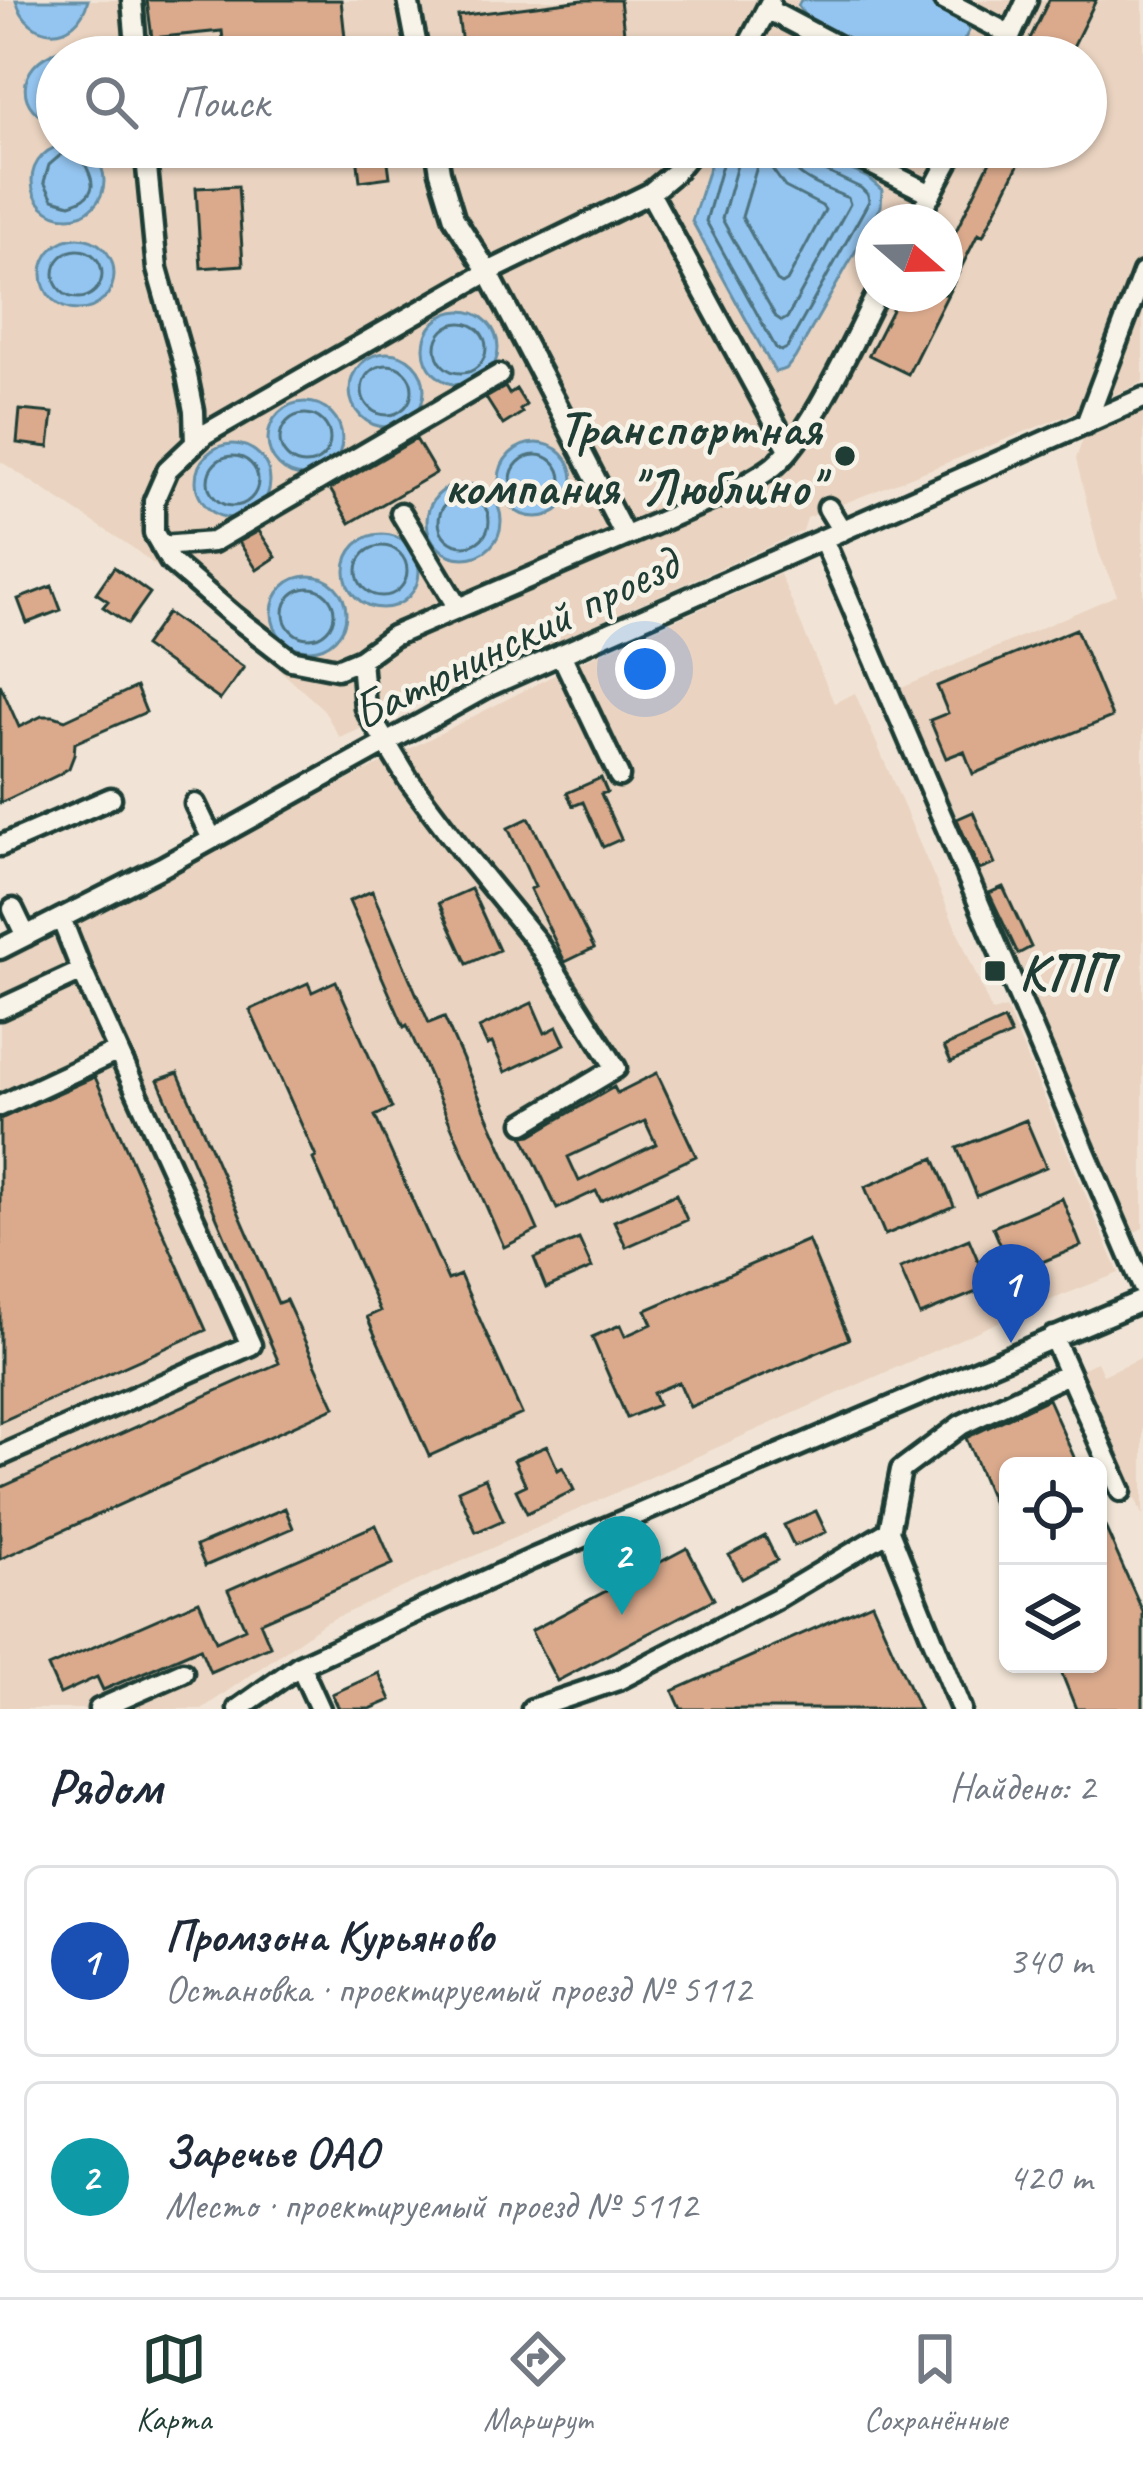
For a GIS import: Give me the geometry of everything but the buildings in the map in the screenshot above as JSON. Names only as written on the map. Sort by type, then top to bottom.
[{"type":"street","points":[[133,0],[136,36]]},
{"type":"street","points":[[408,0],[415,36]]},
{"type":"street","points":[[944,0],[1011,35],[1027,0]]},
{"type":"street","points":[[753,36],[770,4],[823,36]]},
{"type":"street","points":[[147,168],[158,269],[187,371],[196,442]]},
{"type":"street","points":[[439,168],[454,218],[488,272],[625,536]]},
{"type":"street","points":[[677,168],[650,193],[488,272],[205,434],[168,469],[154,501],[154,533],[170,561],[291,660],[337,669],[393,637],[741,487],[773,467],[814,412],[868,312]]},
{"type":"street","points":[[879,168],[931,194]]},
{"type":"street","points":[[926,204],[945,168]]},
{"type":"street","points":[[650,193],[789,449]]},
{"type":"street","points":[[1086,424],[1143,273]]},
{"type":"street","points":[[161,546],[213,542],[499,375]]},
{"type":"street","name":"Батюнинский проезд","points":[[0,950],[489,686],[1143,398]]},
{"type":"street","points":[[828,508],[842,563],[1042,1070],[1123,1260],[1143,1287]]},
{"type":"street","points":[[400,513],[458,608]]},
{"type":"street","points":[[561,654],[619,776]]},
{"type":"street","points":[[361,659],[365,708],[408,779],[536,941],[616,1067],[524,1123]]},
{"type":"street","points":[[0,846],[111,798]]},
{"type":"street","points":[[195,804],[212,839]]},
{"type":"street","points":[[14,909],[26,936]]},
{"type":"street","points":[[0,1456],[251,1346],[61,918]]},
{"type":"street","points":[[0,1010],[82,971]]},
{"type":"street","points":[[0,1106],[118,1051]]},
{"type":"street","points":[[238,1709],[300,1665],[532,1559],[1143,1300]]},
{"type":"street","points":[[1053,1337],[1121,1491]]},
{"type":"street","points":[[961,1709],[889,1531],[901,1470],[961,1425],[1068,1374]]},
{"type":"street","points":[[532,1709],[618,1679],[776,1598],[889,1531]]},
{"type":"street","points":[[300,1665],[320,1709]]},
{"type":"street","points":[[99,1709],[183,1672]]},
{"type":"shaded area","points":[[0,0],[1143,0],[1143,382],[1107,398],[1107,389],[1092,383],[1080,410],[807,518],[803,531],[340,738],[323,709],[232,627],[133,548],[0,461]]},
{"type":"shaded area","points":[[1143,406],[1143,1228],[1131,1234],[954,810],[897,690],[1117,595],[1099,553],[1076,459],[1086,430]]},
{"type":"shaded area","points":[[780,574],[834,703],[855,693],[992,1012],[1006,1008],[1119,1273],[1023,1311],[326,1622],[202,1709],[0,1709],[0,958],[560,672],[624,772],[578,663]]},
{"type":"shaded area","points":[[1143,1357],[1143,1516],[1078,1370],[1097,1362],[1103,1375]]},
{"type":"water","points":[[16,0],[88,0],[74,24],[52,32],[31,24]]},
{"type":"water","points":[[801,0],[925,0],[965,21],[969,31],[966,36],[836,36],[808,20],[798,6]]},
{"type":"water","points":[[36,64],[36,111],[25,88]]},
{"type":"water","points":[[36,165],[101,168],[101,195],[82,214],[54,214],[35,195]]},
{"type":"water","points":[[709,168],[847,168],[882,190],[881,204],[855,204],[855,252],[795,358],[786,369],[775,372],[692,221]]},
{"type":"water","points":[[78,238],[104,248],[114,274],[104,300],[78,310],[52,300],[42,274],[52,248]]},
{"type":"water","points":[[461,311],[487,322],[498,348],[487,374],[461,385],[435,374],[424,348],[435,322]]},
{"type":"water","points":[[387,353],[413,364],[424,390],[413,416],[387,427],[361,416],[350,390],[361,364]]},
{"type":"water","points":[[305,402],[331,413],[342,439],[331,465],[305,476],[279,465],[268,439],[279,413]]},
{"type":"water","points":[[536,443],[562,454],[573,480],[562,506],[536,517],[510,506],[499,480],[510,454]]},
{"type":"water","points":[[233,444],[259,455],[270,481],[259,507],[233,518],[207,507],[196,481],[207,455]]},
{"type":"water","points":[[464,484],[490,495],[501,521],[490,547],[464,558],[438,547],[427,521],[438,495]]},
{"type":"water","points":[[382,534],[408,545],[419,571],[408,597],[382,608],[356,597],[345,571],[356,545]]},
{"type":"water","points":[[309,576],[335,587],[346,613],[335,639],[309,650],[283,639],[272,613],[283,587]]},
{"type":"place","name":"Транспортная компания \"Люблино\"","points":[[845,456]]},
{"type":"place","name":"КПП","points":[[995,971]]},
{"type":"place","name":"Промзона Курьяново","points":[[1011,1343]]},
{"type":"place","name":"Заречье ОАО","points":[[622,1615]]}]
